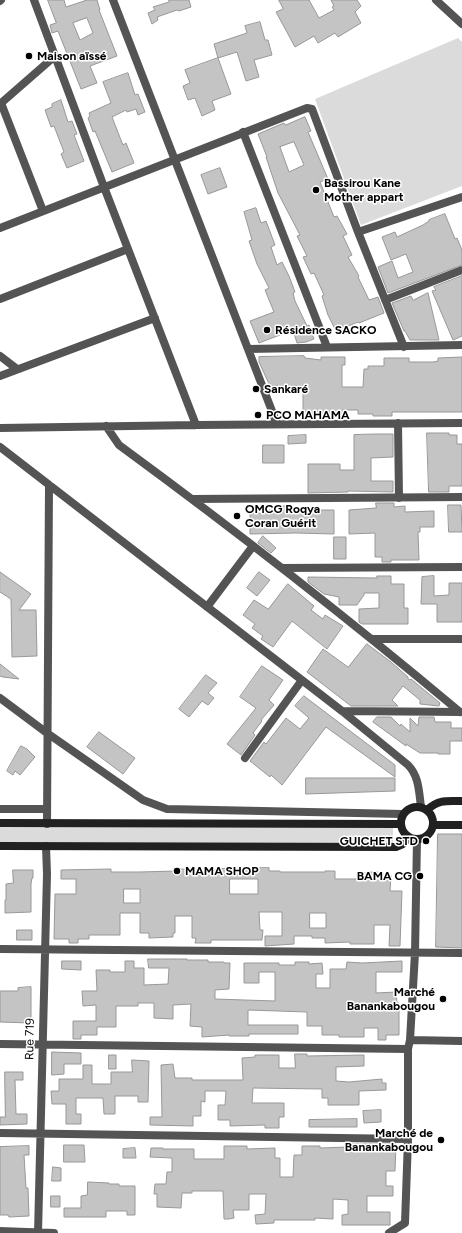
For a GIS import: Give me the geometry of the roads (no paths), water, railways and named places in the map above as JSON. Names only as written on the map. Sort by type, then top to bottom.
[{"type":"main road","points":[[424,809],[432,817],[433,825],[430,833],[423,838],[413,838],[403,832],[400,824],[403,814],[411,808],[424,809],[440,801],[462,801]]},
{"type":"main road","points":[[0,824],[400,824]]},
{"type":"main road","points":[[433,825],[462,825]]},
{"type":"main road","points":[[0,846],[396,847],[413,838]]},
{"type":"street","points":[[34,0],[196,425]]},
{"type":"street","points":[[112,0],[277,424]]},
{"type":"street","points":[[436,0],[462,24]]},
{"type":"street","points":[[43,211],[0,104],[55,56]]},
{"type":"street","points":[[0,228],[302,109],[312,109],[358,232],[404,347]]},
{"type":"street","points":[[243,132],[327,347]]},
{"type":"street","points":[[358,232],[462,197]]},
{"type":"street","points":[[0,299],[128,249]]},
{"type":"street","points":[[385,300],[462,270]]},
{"type":"street","points":[[0,376],[155,318]]},
{"type":"street","points":[[248,349],[462,345]]},
{"type":"street","points":[[0,356],[17,370]]},
{"type":"street","points":[[398,423],[399,498]]},
{"type":"street","points":[[0,428],[462,423]]},
{"type":"street","points":[[106,426],[119,445],[192,499],[373,639],[461,712]]},
{"type":"street","points":[[0,447],[342,711],[414,771],[424,809]]},
{"type":"street","points":[[47,824],[49,485]]},
{"type":"street","points":[[192,499],[462,497]]},
{"type":"street","points":[[207,607],[253,546]]},
{"type":"street","points":[[282,568],[462,567]]},
{"type":"street","points":[[373,639],[462,639]]},
{"type":"street","points":[[246,758],[302,680]]},
{"type":"street","points":[[0,698],[47,733],[143,800],[167,809],[403,814]]},
{"type":"street","points":[[342,711],[461,712]]},
{"type":"street","points":[[0,809],[47,809]]},
{"type":"street","points":[[389,1233],[405,1223],[408,1139],[408,1049],[410,1040],[415,953],[413,838]]},
{"type":"street","name":"Rue 719","points":[[38,1233],[47,874],[46,846]]},
{"type":"street","points":[[0,949],[462,953]]},
{"type":"street","points":[[410,1040],[462,1041]]},
{"type":"street","points":[[0,1044],[408,1049]]},
{"type":"street","points":[[0,1133],[408,1139]]},
{"type":"street","points":[[0,1232],[54,1233]]},
{"type":"place","name":"Maison aïssé","points":[[29,56]]},
{"type":"place","name":"Bassirou Kane Mother appart","points":[[316,190]]},
{"type":"place","name":"Résidence SACKO","points":[[267,330]]},
{"type":"place","name":"Sankaré","points":[[256,389]]},
{"type":"place","name":"PCO MAHAMA","points":[[258,415]]},
{"type":"place","name":"OMCG Roqya Coran Guérit","points":[[237,516]]},
{"type":"place","name":"GUICHET STD","points":[[426,841]]},
{"type":"place","name":"MAMA SHOP","points":[[177,871]]},
{"type":"place","name":"BAMA CG","points":[[420,876]]},
{"type":"place","name":"Marché Banankabougou","points":[[443,999]]},
{"type":"place","name":"Marché de Banankabougou","points":[[441,1140]]}]
